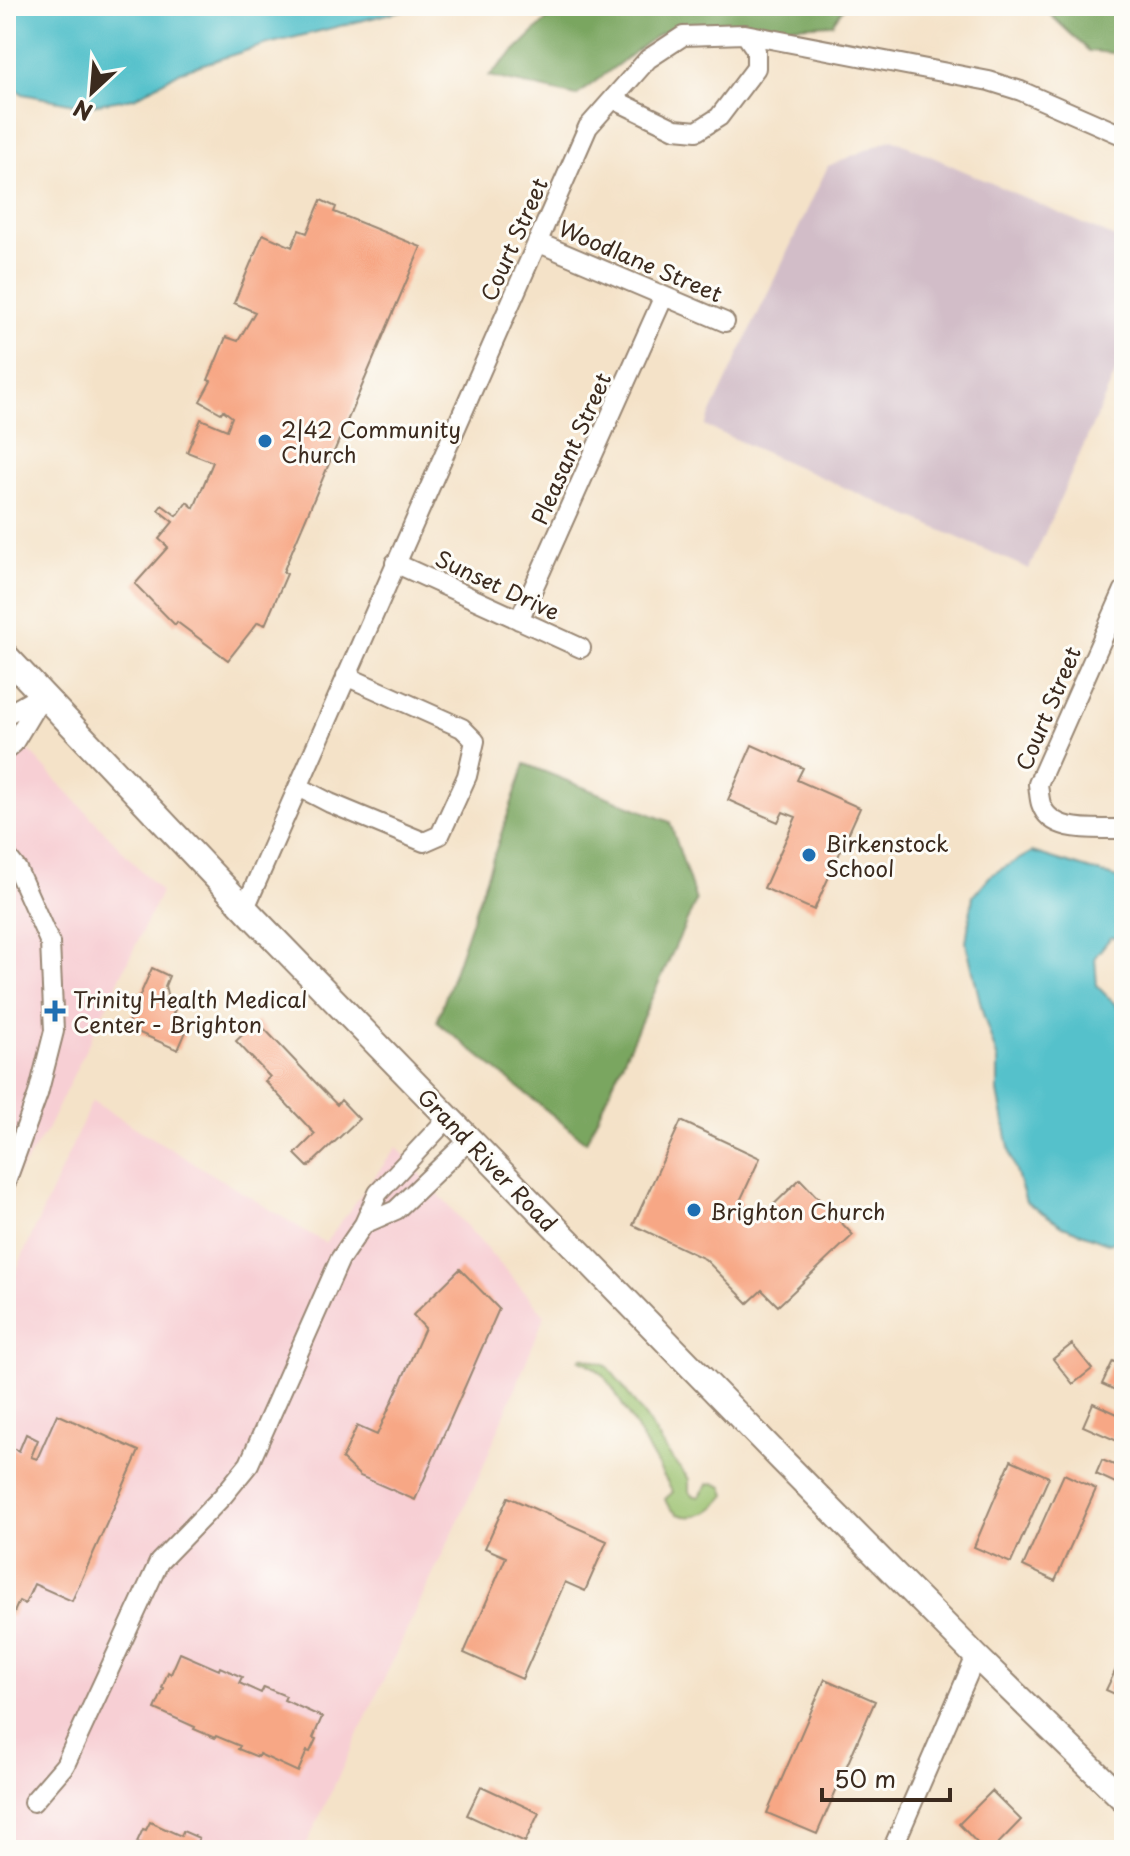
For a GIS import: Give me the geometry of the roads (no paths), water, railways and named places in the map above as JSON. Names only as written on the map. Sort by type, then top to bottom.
[{"type":"main road","name":"Grand River Road","points":[[6,656],[448,1118],[976,1656],[1124,1800]]},
{"type":"street","points":[[613,99],[675,129],[697,131],[719,117],[756,68],[756,50],[745,34]]},
{"type":"street","name":"Court Street","points":[[245,908],[588,127],[648,59],[683,36],[745,34],[989,81],[1021,91],[1124,136]]},
{"type":"street","name":"Woodlane Street","points":[[537,242],[725,322]]},
{"type":"street","name":"Pleasant Street","points":[[519,620],[664,296]]},
{"type":"street","name":"Sunset Drive","points":[[395,563],[581,648]]},
{"type":"street","name":"Court Street","points":[[1124,590],[1038,784],[1041,806],[1056,823],[1073,828],[1124,829]]},
{"type":"street","points":[[299,787],[424,842],[440,835],[467,776],[475,741],[462,728],[346,676]]},
{"type":"street","points":[[6,715],[43,694]]},
{"type":"street","points":[[6,750],[13,744],[43,694]]},
{"type":"street","points":[[6,855],[17,869],[50,943],[54,1031],[38,1094],[6,1182]]},
{"type":"street","points":[[33,1802],[65,1765],[159,1562],[223,1496],[249,1464],[340,1259],[364,1224],[378,1193],[448,1118]]},
{"type":"street","points":[[364,1224],[396,1210],[470,1139]]},
{"type":"street","points":[[892,1850],[976,1656]]},
{"type":"water","points":[[6,6],[420,6],[264,45],[181,71],[134,98],[85,106],[23,94],[6,82]]},
{"type":"water","points":[[1032,852],[1124,880],[1124,939],[1111,937],[1095,957],[1097,986],[1124,1017],[1124,1237],[1110,1244],[1063,1226],[1026,1202],[1010,1153],[998,1092],[998,1060],[983,1014],[966,942],[973,896],[991,875]]},
{"type":"place","name":"2|42 Community Church","points":[[265,441]]},
{"type":"place","name":"Birkenstock School","points":[[809,855]]},
{"type":"place","name":"Trinity Health Medical Center - Brighton","points":[[55,1011]]},
{"type":"place","name":"Brighton Church","points":[[694,1210]]}]
